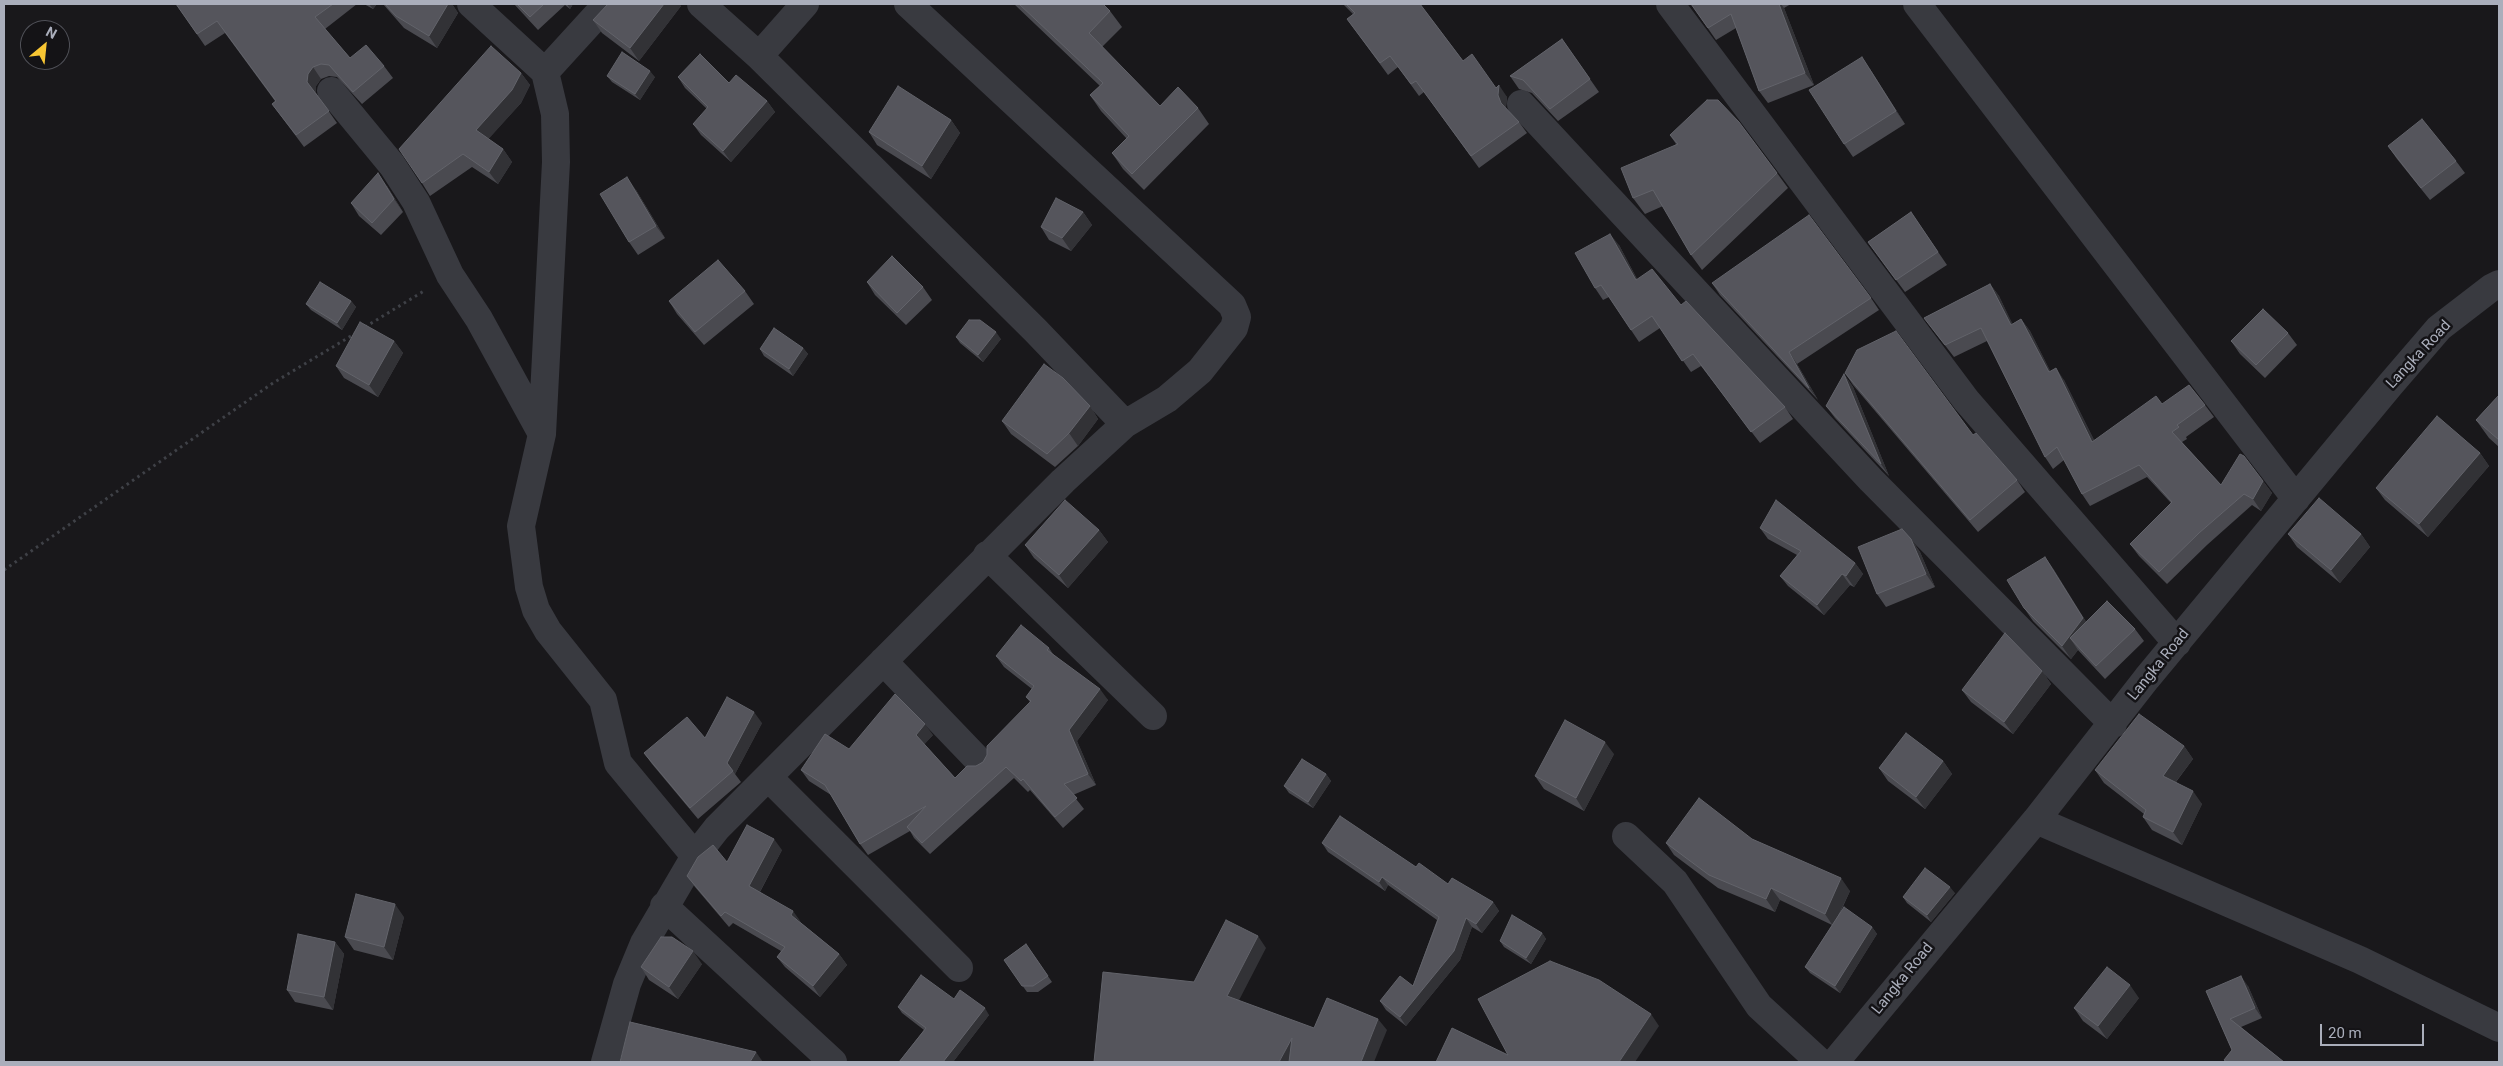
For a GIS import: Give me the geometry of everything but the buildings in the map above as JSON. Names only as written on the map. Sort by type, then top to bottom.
[{"type":"street","points":[[471,4],[545,72],[555,114],[556,162],[542,434],[521,526],[528,587],[536,610],[548,631],[603,700],[618,763],[695,856]]},
{"type":"street","points":[[545,72],[607,4]]},
{"type":"street","points":[[701,4],[759,56],[1036,331],[1125,424]]},
{"type":"street","points":[[759,56],[805,4]]},
{"type":"street","points":[[605,1062],[627,984],[644,943],[695,856],[717,828],[987,555],[1125,424],[1167,399],[1200,371],[1234,328],[1237,317],[1232,305],[908,4]]},
{"type":"street","points":[[1670,4],[1966,400],[2176,642]]},
{"type":"street","points":[[1917,4],[2296,499]]},
{"type":"street","points":[[332,91],[397,172],[416,202],[450,275],[479,319],[542,434]]},
{"type":"street","points":[[1521,104],[1871,480],[2113,724]]},
{"type":"street","name":"Langka Road","points":[[1836,1062],[2036,820],[2176,642],[2439,328],[2491,288],[2499,284]]},
{"type":"street","points":[[987,555],[1153,716]]},
{"type":"street","points":[[883,661],[980,762]]},
{"type":"street","points":[[768,777],[959,968]]},
{"type":"street","points":[[2036,820],[2360,960],[2499,1028]]},
{"type":"street","points":[[1626,836],[1675,882],[1760,1006],[1820,1062]]},
{"type":"street","points":[[664,906],[833,1062]]},
{"type":"path","points":[[4,570],[273,383],[450,275]]}]
